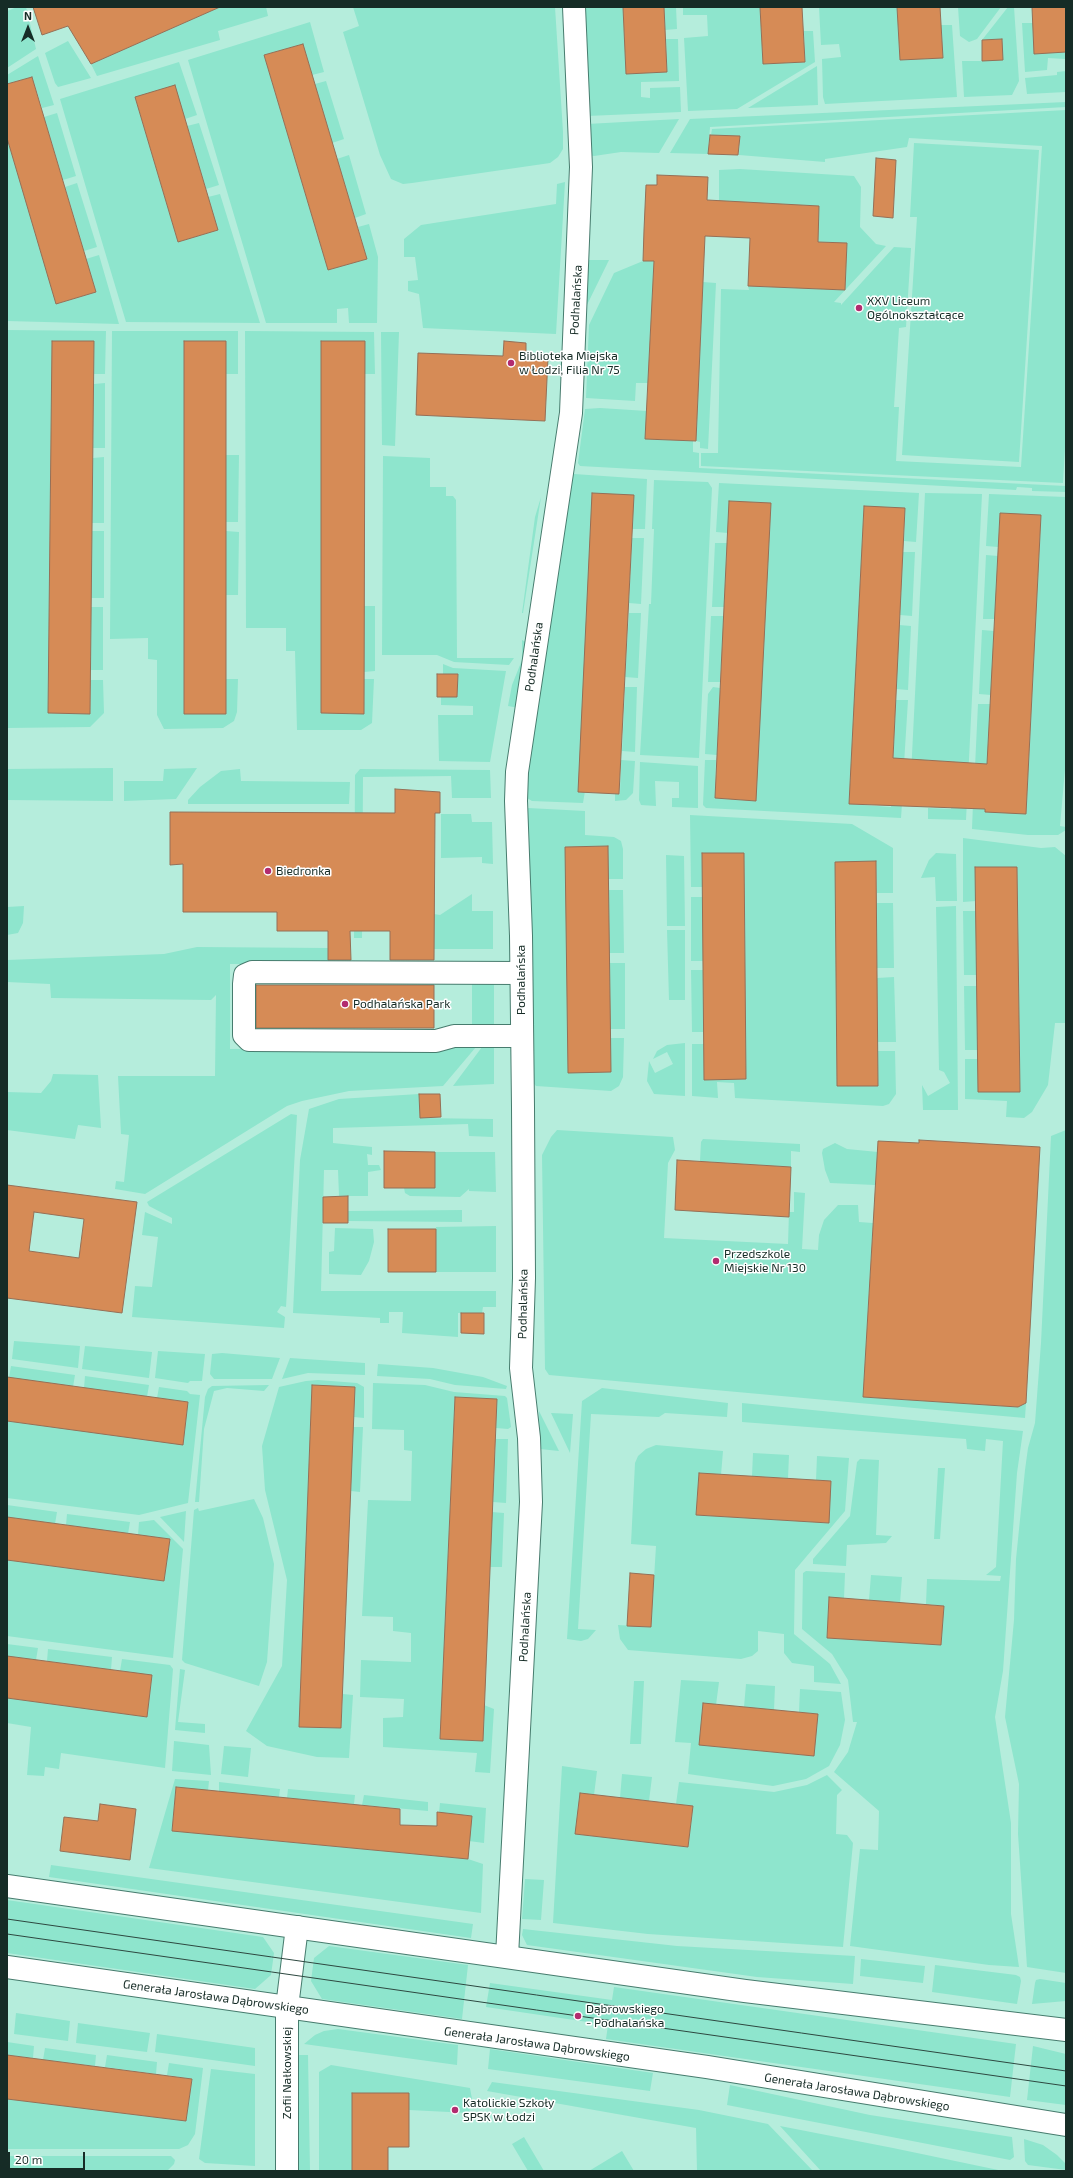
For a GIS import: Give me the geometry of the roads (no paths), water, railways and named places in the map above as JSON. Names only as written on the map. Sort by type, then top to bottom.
[{"type":"street","name":"Podhalańska","points":[[507,1956],[531,1502],[529,1438],[522,1368],[524,1278],[521,973],[516,801],[517,772],[571,412],[581,167],[574,7]]},
{"type":"street","points":[[521,973],[252,972],[245,975],[244,991],[244,1035],[249,1040],[436,1041],[454,1036],[521,1036]]},
{"type":"street","points":[[7,1886],[745,1991],[1066,2030]]},
{"type":"street","name":"Zofii Nałkowskiej","points":[[287,2171],[287,2008],[297,1927]]},
{"type":"street","name":"Generała Jarosława Dąbrowskiego","points":[[7,1967],[707,2067],[1066,2125]]},
{"type":"tram line","points":[[7,1919],[1066,2071]]},
{"type":"tram line","points":[[7,1934],[1066,2086]]},
{"type":"place","name":"XXV Liceum Ogólnokształcące","points":[[859,308]]},
{"type":"place","name":"Biblioteka Miejska w Łodzi, Filia Nr 75","points":[[511,363]]},
{"type":"place","name":"Biedronka","points":[[268,871]]},
{"type":"place","name":"Podhalańska Park","points":[[345,1004]]},
{"type":"place","name":"Przedszkole Miejskie Nr 130","points":[[716,1261]]},
{"type":"place","name":"Dąbrowskiego - Podhalańska","points":[[578,2016]]},
{"type":"place","name":"Katolickie Szkoły SPSK w Łodzi","points":[[455,2110]]}]
